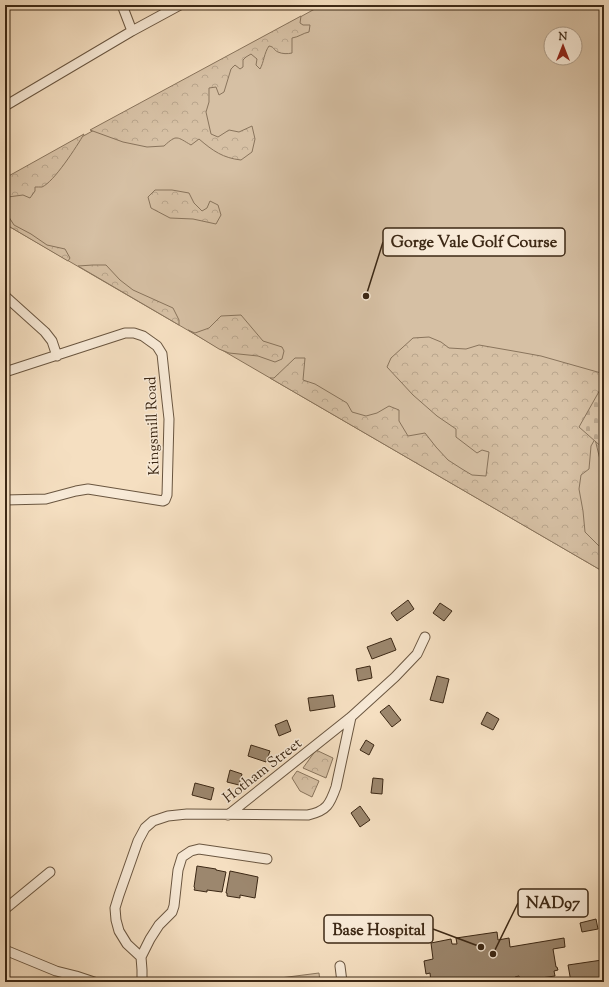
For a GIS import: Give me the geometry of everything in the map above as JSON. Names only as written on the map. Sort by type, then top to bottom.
[{"type":"street","points":[[122,5],[132,31]]},
{"type":"street","points":[[5,106],[132,31],[180,5]]},
{"type":"street","points":[[5,296],[45,332],[52,341],[57,356]]},
{"type":"street","name":"Kingsmill Road","points":[[5,372],[130,333],[139,334],[157,346],[160,350],[163,358],[168,410],[167,495],[165,500],[160,501],[88,489],[46,499],[5,500]]},
{"type":"street","name":"Hotham Street","points":[[141,957],[127,944],[119,931],[115,908],[138,841],[144,828],[153,821],[168,816],[187,814],[228,815],[351,717],[418,654],[425,638]]},
{"type":"street","points":[[228,815],[308,815],[317,813],[324,809],[329,804],[336,787],[351,717]]},
{"type":"street","points":[[142,982],[141,957],[150,939],[159,926],[172,912],[178,870],[182,857],[191,851],[199,849],[267,859]]},
{"type":"street","points":[[5,909],[50,872]]},
{"type":"street","points":[[5,950],[56,971],[94,982]]},
{"type":"street","points":[[340,966],[342,982]]},
{"type":"green space","points":[[322,5],[604,5],[604,572],[5,224],[5,179]]},
{"type":"green space","points":[[301,16],[300,23],[303,25],[310,25],[309,32],[292,38],[292,53],[280,53],[269,46],[260,69],[256,65],[257,59],[251,54],[243,60],[243,67],[240,69],[235,65],[231,69],[224,92],[219,95],[216,87],[209,88],[209,102],[206,112],[211,134],[218,137],[229,130],[239,132],[252,126],[255,139],[252,152],[241,160],[229,158],[218,153],[199,139],[191,145],[183,140],[175,138],[164,146],[147,147],[123,142],[90,130]]},
{"type":"green space","points":[[84,134],[59,171],[47,184],[42,187],[35,187],[35,191],[30,198],[23,195],[8,197],[5,199],[5,178]]},
{"type":"green space","points":[[155,190],[172,190],[189,193],[194,203],[202,211],[207,208],[210,201],[218,205],[221,215],[216,224],[193,219],[170,218],[151,208],[148,197]]},
{"type":"green space","points":[[5,211],[14,225],[47,245],[65,249],[70,258],[68,261],[5,224]]},
{"type":"green space","points":[[106,265],[120,280],[133,290],[173,308],[179,320],[179,325],[78,266]]},
{"type":"green space","points":[[241,315],[263,341],[282,347],[284,351],[282,359],[275,362],[258,356],[229,353],[219,349],[188,330],[195,333],[209,328],[221,316]]},
{"type":"green space","points":[[429,337],[441,342],[449,348],[466,349],[479,345],[519,352],[541,356],[601,373],[604,376],[604,469],[602,468],[595,439],[591,446],[589,469],[581,475],[579,489],[585,532],[604,551],[604,572],[270,378],[274,378],[295,358],[305,358],[303,380],[315,384],[347,403],[352,412],[366,416],[377,413],[389,406],[399,410],[399,421],[408,436],[425,433],[448,460],[472,475],[486,476],[489,452],[482,450],[477,453],[456,437],[456,429],[437,416],[413,395],[387,367],[391,358],[413,338]]},
{"type":"green space","points":[[601,388],[604,390],[604,449],[579,427]]},
{"type":"green space","points":[[316,750],[333,758],[326,778],[303,768]]},
{"type":"green space","points":[[297,771],[319,781],[312,797],[300,791],[292,778]]},
{"type":"green space","points":[[319,973],[320,982],[249,982]]},
{"type":"building","points":[[408,600],[414,609],[397,621],[391,613]]},
{"type":"building","points":[[440,603],[452,611],[444,621],[433,613]]},
{"type":"building","points":[[391,638],[396,650],[372,659],[367,647]]},
{"type":"building","points":[[370,666],[372,678],[358,681],[356,669]]},
{"type":"building","points":[[437,676],[449,679],[443,703],[430,700]]},
{"type":"building","points":[[333,695],[335,707],[310,711],[308,698]]},
{"type":"building","points":[[389,705],[401,720],[392,727],[380,712]]},
{"type":"building","points":[[487,712],[499,719],[493,730],[481,724]]},
{"type":"building","points":[[287,720],[291,731],[279,736],[275,725]]},
{"type":"building","points":[[366,740],[374,745],[369,755],[360,750]]},
{"type":"building","points":[[251,745],[270,751],[266,762],[248,756]]},
{"type":"building","points":[[230,770],[242,774],[239,785],[227,782]]},
{"type":"building","points":[[373,778],[383,779],[382,794],[371,793]]},
{"type":"building","points":[[195,783],[214,788],[211,800],[192,795]]},
{"type":"building","points":[[360,806],[370,820],[360,827],[351,813]]},
{"type":"building","points":[[197,866],[226,872],[222,892],[194,890]]},
{"type":"building","points":[[230,871],[258,877],[255,898],[240,895],[240,898],[227,896],[226,893]]},
{"type":"building","points":[[596,919],[598,929],[582,932],[580,923]]},
{"type":"building","points":[[497,932],[498,940],[509,938],[510,947],[564,938],[565,947],[553,949],[556,967],[558,970],[554,971],[555,976],[520,981],[519,976],[515,977],[515,980],[506,982],[431,982],[430,973],[426,974],[424,961],[433,959],[431,943],[451,939],[452,944],[457,944],[456,938]]},
{"type":"building","points":[[602,960],[604,968],[604,982],[571,982],[568,965]]},
{"type":"building","points":[[552,977],[553,982],[527,982],[527,981]]},
{"type":"place","name":"Gorge Vale Golf Course","points":[[366,296]]},
{"type":"place","name":"Base Hospital","points":[[481,947]]},
{"type":"place","name":"NAD97","points":[[493,954]]}]
